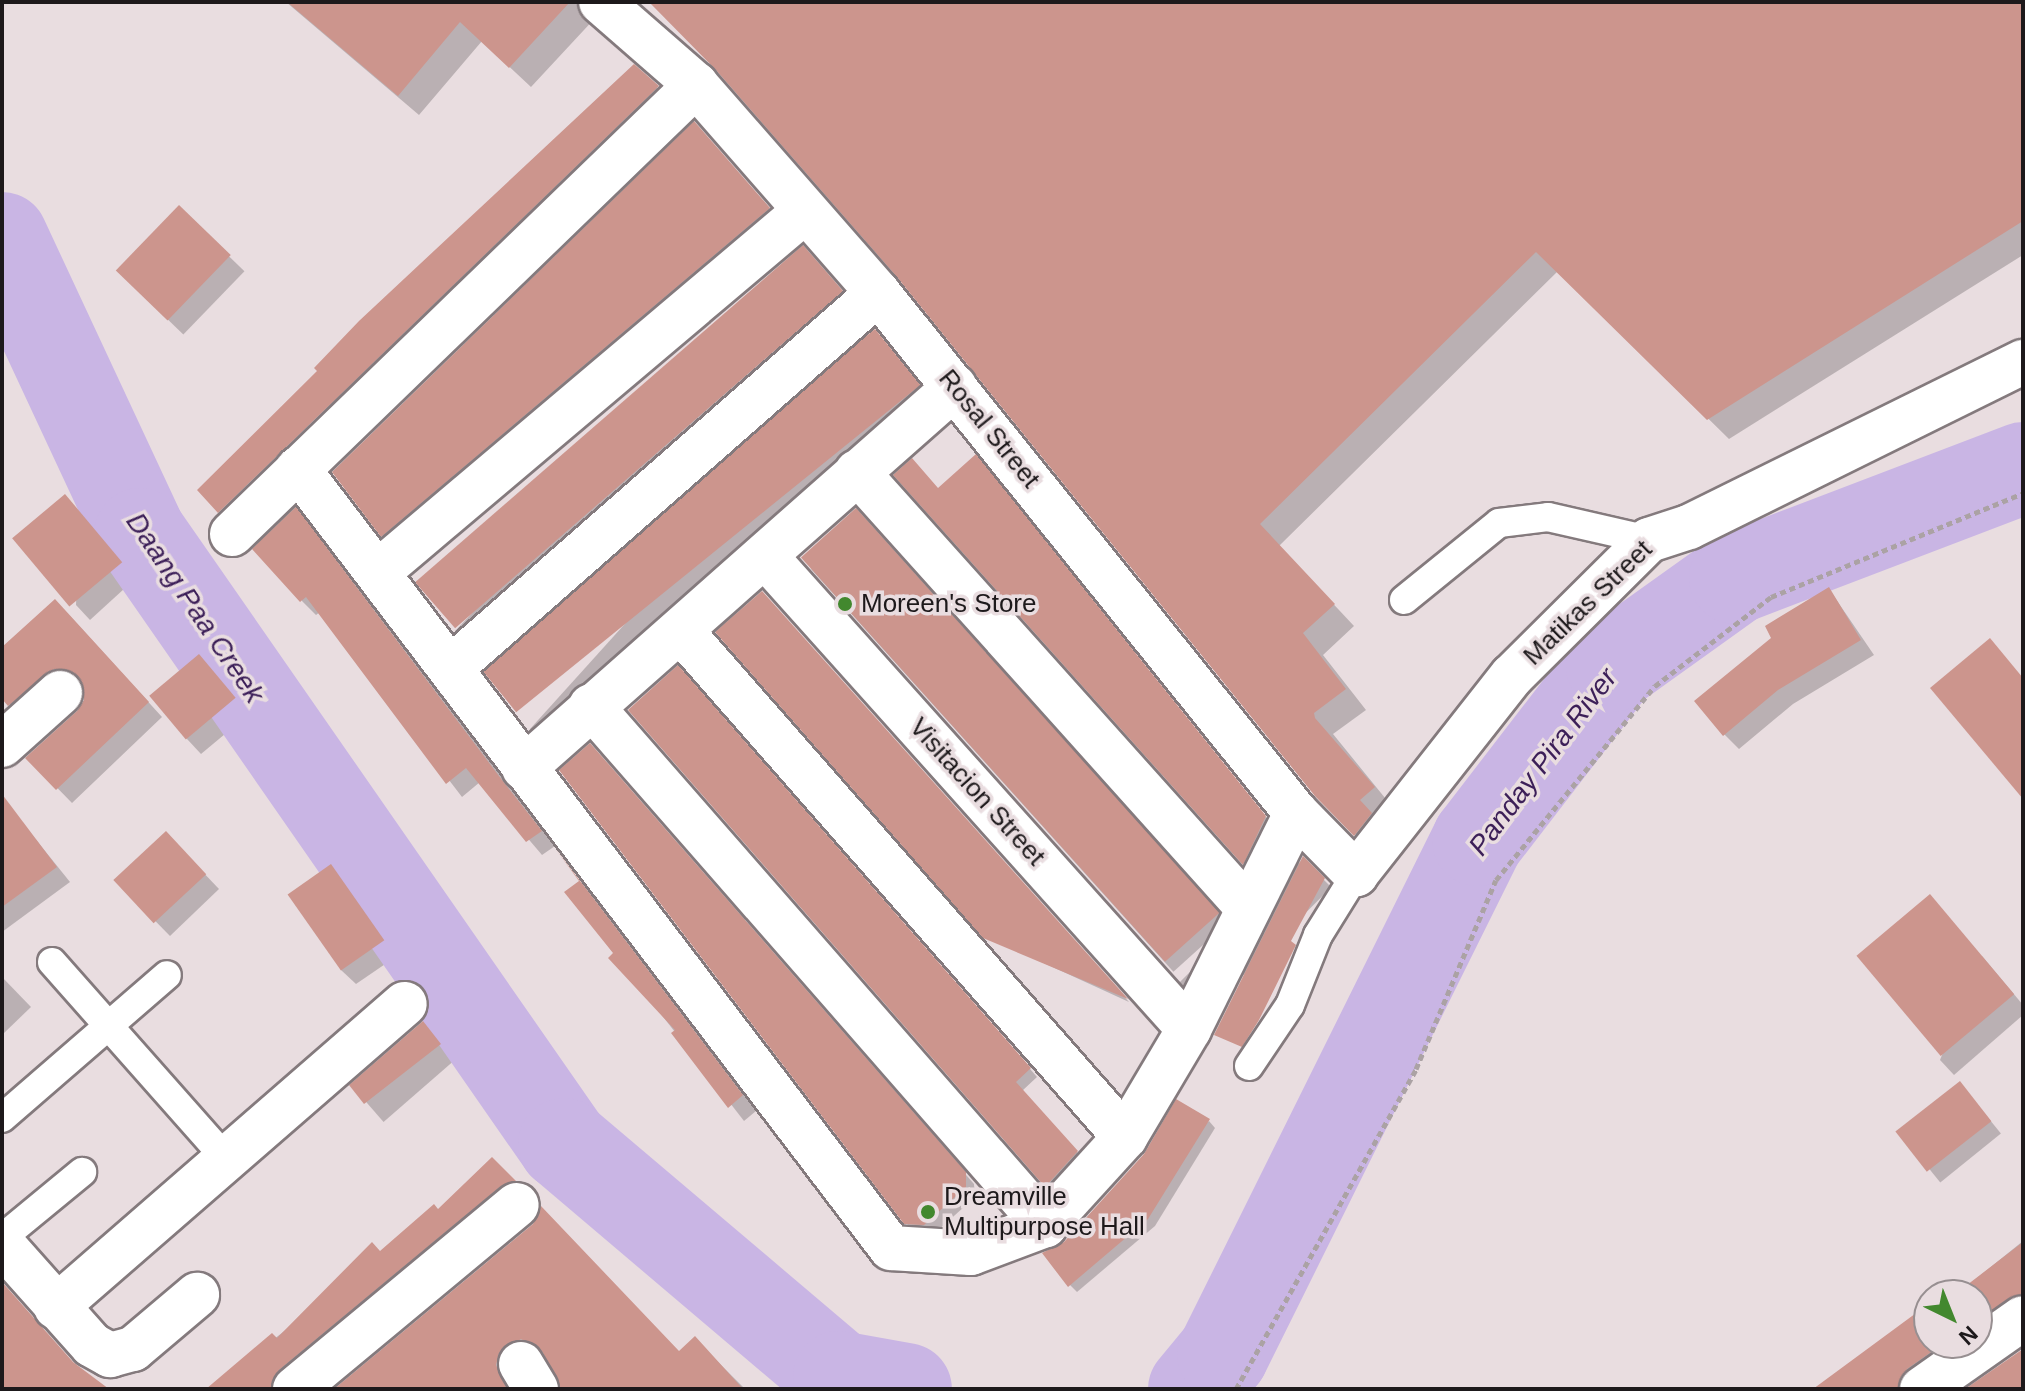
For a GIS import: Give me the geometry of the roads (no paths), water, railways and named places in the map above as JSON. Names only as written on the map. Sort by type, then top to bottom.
[{"type":"street","name":"Rosal Street","points":[[601,2],[696,85],[878,293],[1296,813],[1356,874]]},
{"type":"street","points":[[232,534],[696,85]]},
{"type":"street","points":[[378,572],[805,211]]},
{"type":"street","points":[[452,667],[878,293]]},
{"type":"street","name":"Matikas Street","points":[[1356,874],[1512,676],[1649,540],[1689,527],[2023,362]]},
{"type":"street","points":[[524,768],[955,387]]},
{"type":"street","points":[[298,469],[452,667],[524,768],[891,1248],[971,1253],[1045,1225],[1125,1137],[1189,1029],[1296,813]]},
{"type":"street","points":[[857,472],[1248,908]]},
{"type":"street","name":"Visitacion Street","points":[[765,556],[1189,1029]]},
{"type":"street","points":[[681,631],[1125,1137]]},
{"type":"street","points":[[2,745],[60,693]]},
{"type":"street","points":[[591,706],[1045,1225]]},
{"type":"street","points":[[56,1307],[405,1004]]},
{"type":"street","points":[[295,1389],[517,1205]]},
{"type":"street","points":[[2,1241],[56,1307],[92,1345],[110,1355],[133,1349],[197,1295]]},
{"type":"street","points":[[1922,1389],[2023,1318]]},
{"type":"lane","points":[[1404,600],[1499,523],[1548,517],[1649,540]]},
{"type":"lane","points":[[1249,1066],[1290,1005],[1318,935],[1356,874]]},
{"type":"lane","points":[[52,962],[226,1159]]},
{"type":"lane","points":[[2,1118],[110,1028],[167,975]]},
{"type":"lane","points":[[2,1241],[82,1172]]},
{"type":"waterway","name":"Daang Paa Creek","points":[[2,238],[140,534],[564,1144],[839,1377],[906,1389]]},
{"type":"waterway","name":"Panday Pira River","points":[[1194,1389],[1223,1354],[1478,840],[1612,666],[1735,578],[2023,468]]},
{"type":"place","name":"Moreen's Store","points":[[845,604]]},
{"type":"place","name":"Dreamville Multipurpose Hall","points":[[928,1212]]}]
